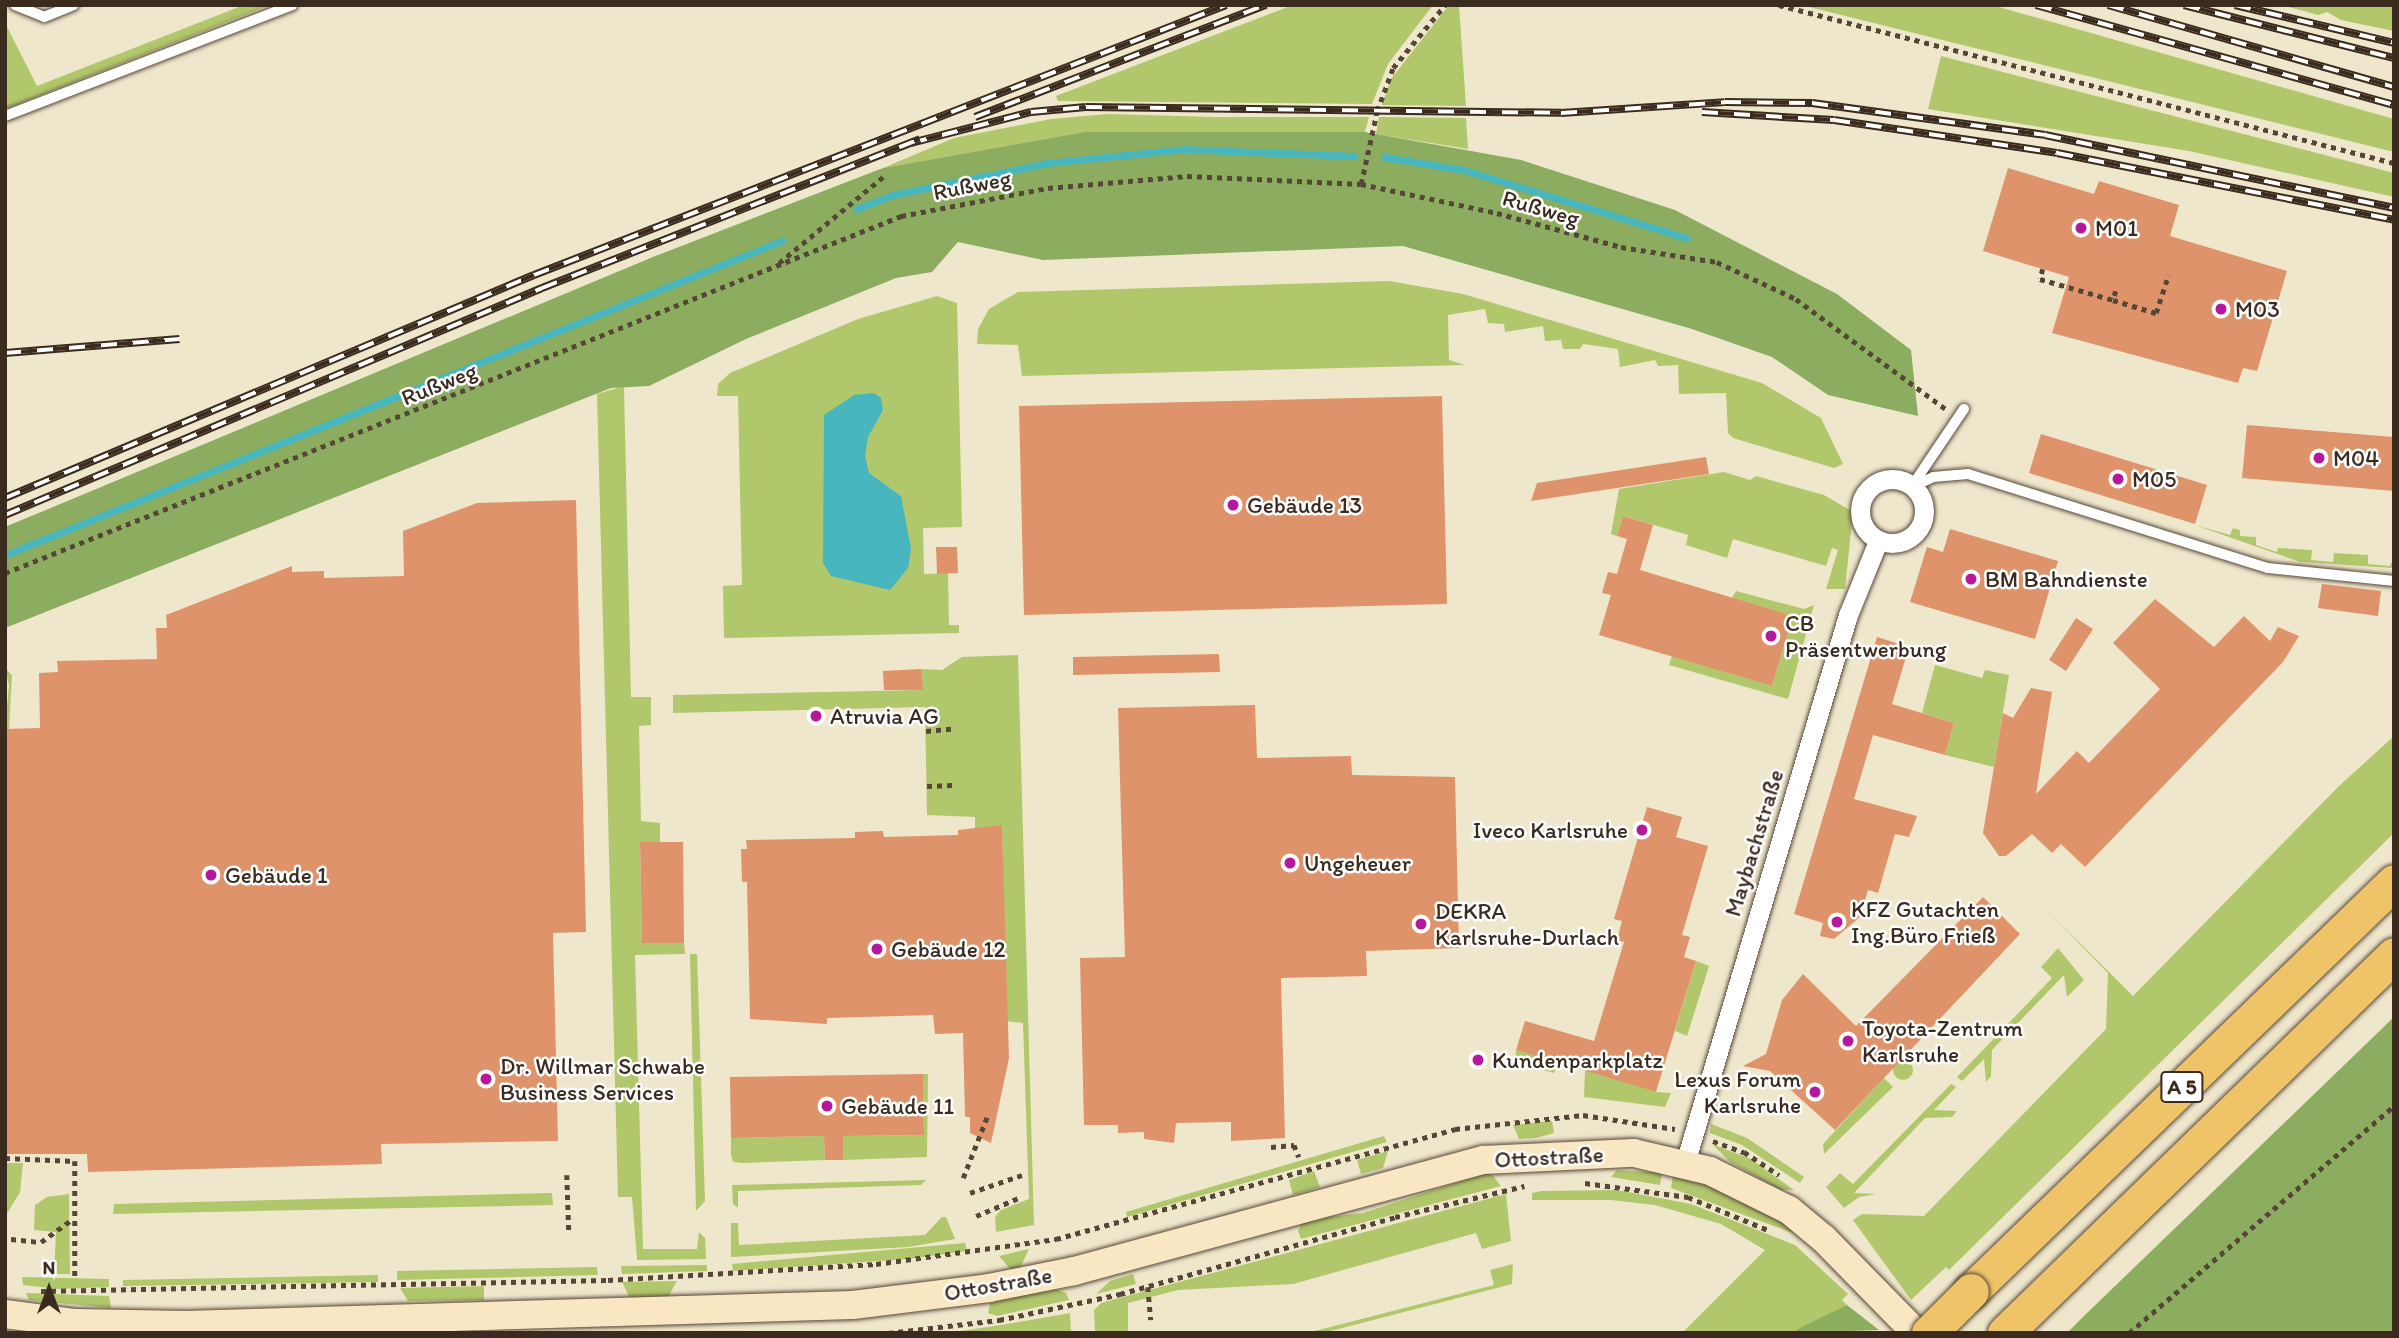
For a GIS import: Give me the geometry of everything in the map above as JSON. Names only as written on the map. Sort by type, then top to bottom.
[{"type":"highway","name":"A 5","points":[[1929,1333],[2394,883]]},
{"type":"highway","name":"A 5","points":[[2005,1333],[2394,955]]},
{"type":"main road","name":"Ottostraße","points":[[5,1314],[75,1323],[186,1325],[853,1305],[989,1288],[1074,1271],[1499,1157],[1634,1153],[1685,1163],[1742,1184],[1789,1210],[1824,1239],[1916,1333]]},
{"type":"street","points":[[1889,479],[1912,487],[1923,506],[1918,529],[1900,542],[1878,541],[1860,518],[1864,495],[1889,479]]},
{"type":"street","name":"Maybachstraße","points":[[1685,1163],[1848,615],[1878,541]]},
{"type":"lane","points":[[15,5],[44,18],[74,5]]},
{"type":"lane","points":[[5,116],[292,5]]},
{"type":"lane","points":[[1912,487],[1961,413]]},
{"type":"lane","points":[[1912,487],[1933,477],[1968,474],[2268,568],[2394,581]]},
{"type":"path","points":[[1362,184],[1377,111],[1393,68],[1445,5]]},
{"type":"path","points":[[1779,5],[2394,163]]},
{"type":"path","name":"Rußweg","points":[[5,573],[901,216],[1048,188],[1187,176],[1362,184],[1497,213],[1621,247],[1717,262],[1796,299],[1961,413]]},
{"type":"path","points":[[773,268],[883,177]]},
{"type":"path","points":[[2043,269],[2039,279],[2156,313],[2168,275]]},
{"type":"path","points":[[2113,300],[2116,291]]},
{"type":"path","points":[[926,731],[951,729]]},
{"type":"path","points":[[927,786],[953,785]]},
{"type":"path","points":[[2129,1333],[2394,1106]]},
{"type":"path","points":[[32,1290],[580,1280],[876,1264],[1056,1240],[1455,1129],[1583,1115],[1635,1120],[1693,1135],[1744,1152],[1790,1182]]},
{"type":"path","points":[[963,1178],[988,1117]]},
{"type":"path","points":[[1271,1147],[1294,1145],[1299,1157]]},
{"type":"path","points":[[5,1158],[75,1161],[75,1278]]},
{"type":"path","points":[[567,1175],[569,1233]]},
{"type":"path","points":[[970,1193],[1022,1175]]},
{"type":"path","points":[[1572,1183],[1627,1185],[1688,1197],[1775,1232]]},
{"type":"path","points":[[888,1333],[999,1320],[1148,1287],[1395,1217],[1530,1185]]},
{"type":"path","points":[[976,1216],[1021,1198]]},
{"type":"path","points":[[11,1240],[41,1242],[63,1231],[74,1215]]},
{"type":"path","points":[[1148,1287],[1151,1320]]},
{"type":"green space","points":[[244,5],[270,5],[5,109],[5,23],[37,86]]},
{"type":"green space","points":[[1293,5],[1433,5],[1388,64],[1372,104],[1058,101],[1056,96]]},
{"type":"green space","points":[[1449,5],[1459,5],[1466,106],[1382,105],[1391,79]]},
{"type":"green space","points":[[1801,5],[1992,5],[2394,119],[2394,152]]},
{"type":"green space","points":[[2281,5],[2394,5],[2394,31],[2341,20],[2327,12],[2318,15]]},
{"type":"green space","points":[[1941,56],[2394,173],[2394,197],[2189,151],[1928,109]]},
{"type":"green space","points":[[1108,114],[1369,117],[1365,132],[1084,132],[883,168],[954,138],[1051,119]]},
{"type":"green space","points":[[1379,117],[1466,118],[1468,149],[1376,134]]},
{"type":"green space","points":[[1084,132],[1365,132],[1521,160],[1675,210],[1837,294],[1911,350],[1918,416],[1828,395],[1772,357],[1692,329],[1403,246],[1043,260],[958,242],[932,272],[896,278],[746,339],[649,386],[611,388],[5,628],[5,527],[653,257],[883,168]]},
{"type":"green space","points":[[1389,281],[1463,294],[1762,383],[1821,418],[1843,464],[1834,468],[1733,438],[1728,433],[1726,393],[1679,394],[1678,365],[1658,366],[1655,360],[1620,367],[1618,349],[1583,344],[1580,349],[1563,349],[1561,340],[1545,341],[1543,326],[1505,332],[1504,324],[1488,323],[1485,309],[1448,315],[1449,360],[1465,365],[1022,376],[1018,345],[977,344],[978,329],[989,309],[1018,292]]},
{"type":"green space","points":[[937,296],[957,303],[962,527],[923,528],[924,574],[948,573],[949,625],[959,625],[959,633],[724,638],[723,586],[742,585],[738,396],[717,396],[718,384],[730,373],[858,319]]},
{"type":"green space","points":[[624,386],[631,697],[651,697],[651,725],[639,726],[641,821],[660,823],[660,842],[640,843],[642,943],[684,943],[685,954],[635,955],[643,1249],[697,1249],[699,1232],[705,1238],[706,1259],[637,1260],[632,1197],[618,1197],[597,394]]},
{"type":"green space","points":[[1724,472],[1750,480],[1756,476],[1824,495],[1853,512],[1845,589],[1826,589],[1838,550],[1832,548],[1826,566],[1733,539],[1727,558],[1686,545],[1688,535],[1623,516],[1617,536],[1611,534],[1619,489]]},
{"type":"green space","points":[[2195,525],[2230,535],[2233,528],[2240,530],[2240,536],[2256,537],[2256,545],[2277,552],[2278,548],[2312,550],[2311,560],[2333,562],[2334,553],[2368,555],[2368,564],[2390,566],[2394,558],[2394,568],[2300,562]]},
{"type":"green space","points":[[1736,591],[1804,609],[1814,605],[1788,699],[1669,665],[1672,656],[1772,686],[1793,616],[1732,598]]},
{"type":"green space","points":[[1018,655],[1034,1225],[996,1232],[995,1217],[1001,1210],[1029,1199],[1023,1023],[1006,1021],[1002,825],[975,834],[975,817],[927,815],[925,707],[673,713],[673,695],[922,690],[921,669],[942,670],[962,657]]},
{"type":"green space","points":[[1935,665],[1982,678],[1985,670],[2009,675],[1994,767],[1945,755],[1954,723],[1922,713]]},
{"type":"green space","points":[[5,668],[12,675],[9,729],[5,729],[9,685]]},
{"type":"green space","points":[[2394,736],[2394,833],[1949,1270],[1946,1267],[1911,1300],[1853,1220],[1862,1214],[1924,1216],[2106,1029],[2108,973],[2045,908],[2133,996],[2338,787]]},
{"type":"green space","points":[[2058,948],[2084,980],[2067,997],[2064,975],[1992,1050],[1991,1076],[1986,1082],[1984,1059],[1962,1081],[1957,1077],[2052,978],[2041,967]]},
{"type":"green space","points":[[690,954],[697,954],[705,1201],[696,1211]]},
{"type":"green space","points":[[1696,961],[1709,966],[1687,1036],[1675,1031]]},
{"type":"green space","points":[[2394,1017],[2394,1333],[2067,1333],[2085,1315]]},
{"type":"green space","points":[[1516,1050],[1558,1062],[1554,1073],[1515,1062]]},
{"type":"green space","points":[[1899,1060],[1907,1060],[1913,1070],[1907,1080],[1899,1080],[1893,1074],[1893,1066]]},
{"type":"green space","points":[[1585,1070],[1656,1092],[1671,1093],[1665,1107],[1584,1097]]},
{"type":"green space","points":[[923,1074],[928,1074],[927,1157],[843,1160],[843,1136],[924,1135]]},
{"type":"green space","points":[[1884,1078],[1893,1087],[1824,1154],[1823,1144]]},
{"type":"green space","points":[[1951,1084],[1956,1087],[1934,1110],[1957,1111],[1952,1117],[1925,1118],[1854,1193],[1876,1194],[1859,1197],[1844,1208],[1826,1187],[1840,1173],[1853,1184]]},
{"type":"green space","points":[[1552,1121],[1554,1133],[1536,1138],[1519,1139],[1513,1125]]},
{"type":"green space","points":[[1711,1124],[1747,1138],[1804,1177],[1800,1183],[1742,1145],[1710,1133]]},
{"type":"green space","points":[[824,1136],[825,1160],[742,1163],[733,1162],[731,1154],[731,1138]]},
{"type":"green space","points":[[1384,1136],[1387,1142],[1127,1217],[1126,1212]]},
{"type":"green space","points":[[1712,1144],[1751,1159],[1794,1190],[1781,1190],[1730,1162]]},
{"type":"green space","points":[[1388,1151],[1383,1168],[1361,1174],[1357,1160]]},
{"type":"green space","points":[[5,1163],[23,1163],[20,1192],[5,1217]]},
{"type":"green space","points":[[1617,1170],[1662,1173],[1660,1185],[1611,1177]]},
{"type":"green space","points":[[1314,1171],[1320,1187],[1293,1195],[1289,1180]]},
{"type":"green space","points":[[1490,1172],[1501,1186],[1301,1239],[1298,1231],[1302,1222],[1363,1213]]},
{"type":"green space","points":[[1673,1175],[1701,1181],[1767,1210],[1804,1237],[1671,1188]]},
{"type":"green space","points":[[926,1180],[921,1185],[738,1191],[738,1208],[733,1204],[732,1185]]},
{"type":"green space","points":[[1617,1190],[1691,1204],[1795,1245],[1848,1294],[1842,1300],[1847,1305],[1794,1333],[1682,1333],[1765,1250],[1721,1224],[1655,1205],[1611,1200],[1532,1200],[1532,1193],[1541,1191]]},
{"type":"green space","points":[[552,1193],[553,1205],[113,1214],[114,1204]]},
{"type":"green space","points":[[69,1194],[70,1274],[54,1274],[56,1232],[34,1230],[35,1205],[47,1197]]},
{"type":"green space","points":[[1506,1194],[1511,1241],[1482,1249],[1476,1233],[1293,1284],[1178,1290],[1128,1303],[1128,1333],[1095,1333],[1094,1310],[1101,1303]]},
{"type":"green space","points":[[942,1217],[946,1217],[955,1239],[908,1247],[731,1257],[731,1223],[738,1223],[739,1245],[925,1235]]},
{"type":"green space","points":[[965,1243],[967,1251],[908,1259],[733,1271],[732,1264]]},
{"type":"green space","points":[[1029,1249],[1020,1268],[1011,1270],[999,1256]]},
{"type":"green space","points":[[1513,1264],[1512,1284],[1323,1333],[1307,1333],[1494,1285],[1490,1270]]},
{"type":"green space","points":[[707,1265],[707,1271],[622,1274],[621,1266]]},
{"type":"green space","points":[[597,1267],[598,1275],[397,1280],[397,1271]]},
{"type":"green space","points":[[1133,1274],[1136,1284],[1096,1294],[1110,1281]]},
{"type":"green space","points":[[378,1275],[378,1282],[123,1286],[123,1280]]},
{"type":"green space","points":[[22,1277],[109,1279],[109,1287],[58,1289],[23,1285]]},
{"type":"green space","points":[[677,1281],[668,1297],[630,1298],[622,1282]]},
{"type":"green space","points":[[484,1286],[484,1300],[408,1301],[400,1288]]},
{"type":"green space","points":[[1055,1289],[1066,1293],[1069,1300],[997,1316],[988,1313],[991,1300]]},
{"type":"green space","points":[[26,1293],[109,1296],[111,1308],[29,1300]]},
{"type":"green space","points":[[1847,1305],[1879,1330],[1794,1333],[1798,1329]]},
{"type":"green space","points":[[1070,1313],[1071,1333],[948,1333],[1001,1325]]},
{"type":"water","points":[[874,393],[881,398],[883,410],[868,437],[865,456],[869,473],[901,496],[911,549],[908,568],[890,590],[831,576],[823,563],[824,415],[854,395]]},
{"type":"building","points":[[2008,168],[2094,194],[2099,181],[2179,205],[2170,236],[2287,271],[2257,371],[2243,368],[2238,383],[2052,333],[2069,277],[1983,251]]},
{"type":"building","name":"Gebäude 13","points":[[1442,396],[1447,604],[1024,615],[1019,406]]},
{"type":"building","name":"M04","points":[[2247,425],[2394,437],[2394,491],[2242,478]]},
{"type":"building","name":"M05","points":[[2041,434],[2207,485],[2195,524],[2029,473]]},
{"type":"building","points":[[1706,457],[1709,474],[1531,501],[1537,483]]},
{"type":"building","points":[[576,500],[586,932],[553,933],[558,1141],[381,1144],[382,1164],[88,1172],[87,1154],[5,1154],[5,729],[40,728],[39,673],[58,672],[57,661],[157,659],[156,628],[167,628],[166,615],[292,566],[292,572],[324,571],[324,578],[404,576],[403,531],[477,503]]},
{"type":"building","points":[[1623,516],[1653,525],[1640,570],[1793,616],[1772,686],[1599,635],[1611,595],[1602,593],[1608,572],[1617,574],[1627,539],[1617,536]]},
{"type":"building","points":[[1950,529],[2058,561],[2035,639],[1910,602],[1927,547],[1943,552]]},
{"type":"building","points":[[936,547],[957,547],[958,573],[937,574]]},
{"type":"building","points":[[2322,584],[2381,591],[2378,616],[2318,608]]},
{"type":"building","points":[[2155,599],[2214,647],[2244,616],[2270,641],[2278,627],[2299,636],[2283,662],[2085,867],[2061,844],[2052,853],[2032,834],[2006,856],[1999,856],[1983,833],[2003,713],[2013,718],[2031,688],[2052,692],[2036,794],[2077,751],[2089,763],[2160,689],[2113,643]]},
{"type":"building","points":[[2076,618],[2093,629],[2066,671],[2049,660]]},
{"type":"building","points":[[1877,637],[1909,647],[1892,704],[1954,723],[1945,755],[1873,735],[1854,799],[1917,816],[1909,837],[1895,834],[1878,893],[1868,890],[1860,917],[1834,939],[1820,936],[1823,923],[1794,914]]},
{"type":"building","points":[[1219,654],[1220,672],[1073,675],[1073,657]]},
{"type":"building","points":[[921,669],[923,690],[884,690],[883,671]]},
{"type":"building","name":"Ungeheuer","points":[[1255,705],[1257,758],[1351,756],[1352,775],[1455,777],[1459,948],[1366,951],[1367,976],[1281,978],[1285,1138],[1231,1141],[1231,1122],[1176,1123],[1174,1143],[1144,1139],[1144,1132],[1118,1133],[1118,1125],[1084,1125],[1080,958],[1125,957],[1118,708]]},
{"type":"building","points":[[1647,807],[1682,817],[1676,837],[1708,846],[1682,935],[1690,937],[1684,957],[1696,961],[1656,1092],[1516,1050],[1525,1021],[1594,1041],[1624,942],[1617,940],[1622,921],[1614,919]]},
{"type":"building","name":"Gebäude 12","points":[[1002,825],[1009,1058],[991,1143],[970,1133],[970,1117],[965,1117],[963,1033],[935,1034],[933,1015],[827,1018],[827,1024],[750,1019],[747,882],[742,882],[741,849],[747,849],[746,840],[855,838],[855,832],[883,831],[884,837],[958,835],[958,830]]},
{"type":"building","points":[[640,842],[683,842],[684,943],[642,943]]},
{"type":"building","points":[[1983,897],[2020,934],[1835,1130],[1770,1071],[1743,1066],[1766,1054],[1782,1000],[1803,974],[1856,1026]]},
{"type":"building","name":"Gebäude 11","points":[[923,1074],[924,1135],[843,1136],[843,1160],[825,1160],[824,1136],[731,1138],[730,1077]]},
{"type":"waterway","points":[[856,209],[892,195],[1048,163],[1184,149],[1354,156]]},
{"type":"waterway","points":[[1384,157],[1464,170],[1687,238]]},
{"type":"waterway","points":[[5,555],[783,240]]},
{"type":"railway","points":[[5,498],[534,275],[1226,5]]},
{"type":"railway","points":[[975,117],[1266,5]]},
{"type":"railway","points":[[2036,5],[2394,105]]},
{"type":"railway","points":[[2108,5],[2394,87]]},
{"type":"railway","points":[[2184,5],[2394,58]]},
{"type":"railway","points":[[2235,5],[2394,43]]},
{"type":"railway","points":[[911,143],[1031,112],[1086,107],[1561,113],[1725,102],[1812,103],[2045,135],[2394,208]]},
{"type":"railway","points":[[1702,112],[1834,120],[2057,153],[2394,220]]},
{"type":"railway","points":[[5,515],[542,288],[920,139]]},
{"type":"railway","points":[[5,353],[179,339]]},
{"type":"place","name":"M01","points":[[2081,228]]},
{"type":"place","name":"M03","points":[[2221,309]]},
{"type":"place","name":"M04","points":[[2319,458]]},
{"type":"place","name":"M05","points":[[2118,479]]},
{"type":"place","name":"Gebäude 13","points":[[1233,505]]},
{"type":"place","name":"BM Bahndienste","points":[[1971,579]]},
{"type":"place","name":"CB Präsentwerbung","points":[[1771,636]]},
{"type":"place","name":"Atruvia AG","points":[[816,716]]},
{"type":"place","name":"Iveco Karlsruhe","points":[[1642,830]]},
{"type":"place","name":"Ungeheuer","points":[[1290,863]]},
{"type":"place","name":"Gebäude 1","points":[[211,875]]},
{"type":"place","name":"KFZ Gutachten Ing.Büro Frieß","points":[[1837,922]]},
{"type":"place","name":"DEKRA Karlsruhe-Durlach","points":[[1421,924]]},
{"type":"place","name":"Gebäude 12","points":[[877,949]]},
{"type":"place","name":"Toyota-Zentrum Karlsruhe","points":[[1848,1041]]},
{"type":"place","name":"Kundenparkplatz","points":[[1478,1060]]},
{"type":"place","name":"Dr. Willmar Schwabe Business Services","points":[[486,1079]]},
{"type":"place","name":"Lexus Forum Karlsruhe","points":[[1815,1092]]},
{"type":"place","name":"Gebäude 11","points":[[827,1106]]}]
